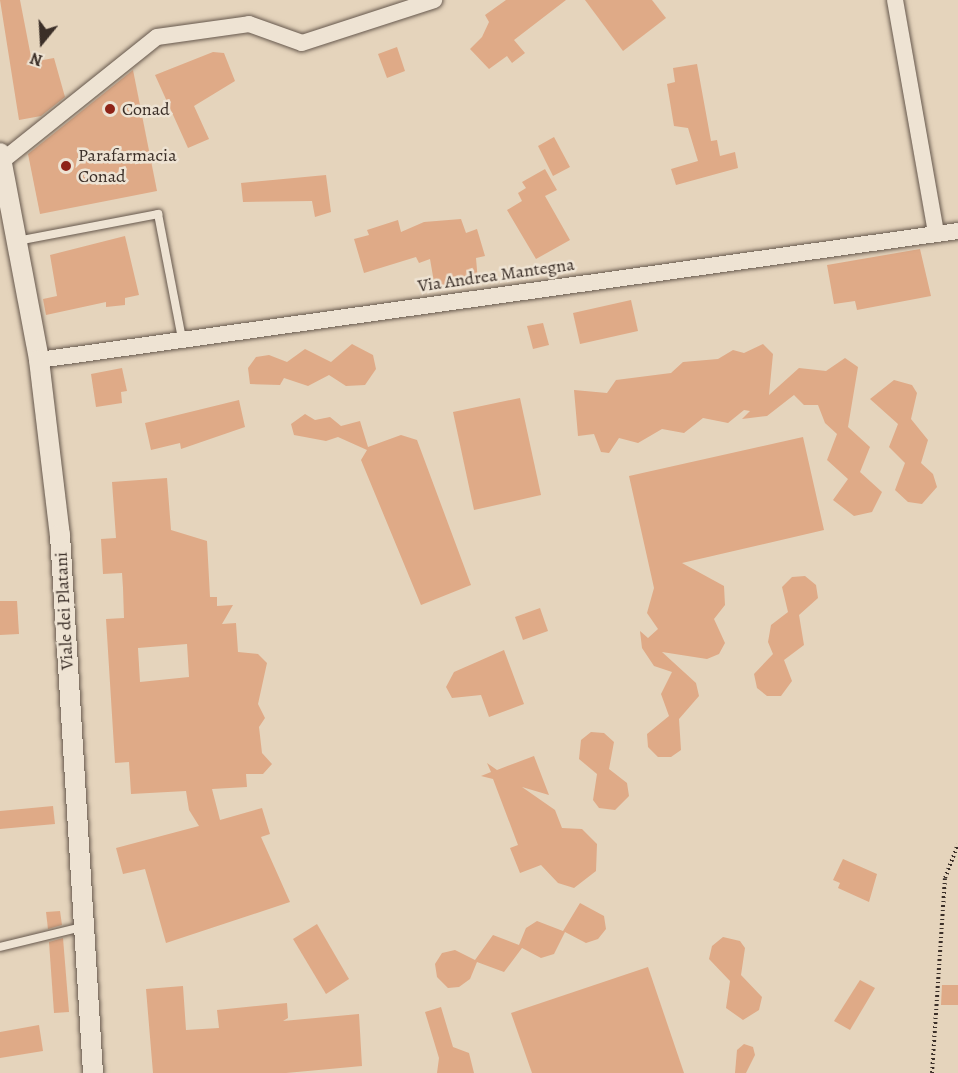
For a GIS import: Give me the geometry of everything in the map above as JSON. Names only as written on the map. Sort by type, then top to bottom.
[{"type":"street","points":[[1,157],[157,37],[249,24],[302,43],[434,0]]},
{"type":"street","points":[[895,0],[936,233]]},
{"type":"street","name":"Viale dei Platani","points":[[1,157],[39,360],[60,535],[82,927],[93,1073]]},
{"type":"street","name":"Via Andrea Mantegna","points":[[39,360],[958,231]]},
{"type":"lane","points":[[16,241],[158,214],[182,339]]},
{"type":"lane","points":[[0,947],[82,927]]},
{"type":"path","points":[[932,1073],[945,878],[958,844]]},
{"type":"building","points":[[0,0],[20,0],[32,62],[54,58],[65,97],[41,116],[19,120]]},
{"type":"building","points":[[506,0],[566,0],[514,40],[525,53],[512,63],[507,56],[489,69],[470,49],[482,37],[489,22],[485,15]]},
{"type":"building","points":[[585,0],[652,0],[666,18],[623,51]]},
{"type":"building","points":[[397,47],[405,71],[387,78],[378,54]]},
{"type":"building","points":[[213,52],[224,53],[235,81],[194,106],[209,139],[188,148],[155,75]]},
{"type":"building","points":[[697,64],[711,141],[717,140],[720,156],[735,152],[738,168],[676,185],[671,169],[698,161],[688,128],[674,126],[667,84],[675,82],[673,68]]},
{"type":"building","name":"Conad","points":[[133,70],[157,191],[40,214],[28,154]]},
{"type":"building","points":[[554,137],[570,167],[553,176],[538,146]]},
{"type":"building","points":[[545,169],[557,190],[545,196],[570,240],[536,259],[507,210],[522,201],[518,193],[526,188],[522,182]]},
{"type":"building","points":[[326,175],[331,212],[315,217],[312,201],[243,202],[241,183]]},
{"type":"building","points":[[461,219],[466,233],[477,229],[485,256],[476,258],[478,282],[435,288],[430,259],[419,263],[416,257],[364,273],[354,239],[369,235],[367,230],[398,220],[401,232],[424,222]]},
{"type":"building","points":[[125,236],[139,295],[125,298],[125,305],[106,307],[106,302],[46,315],[43,299],[57,296],[50,255]]},
{"type":"building","points":[[920,249],[931,296],[857,310],[855,301],[834,304],[827,265]]},
{"type":"building","points":[[631,300],[638,331],[580,344],[573,313]]},
{"type":"building","points":[[543,323],[549,345],[533,349],[527,326]]},
{"type":"building","points":[[352,344],[373,355],[376,369],[365,385],[346,386],[329,375],[308,386],[284,378],[280,385],[250,384],[248,368],[256,357],[269,355],[287,362],[305,349],[331,362]]},
{"type":"building","points":[[763,344],[773,354],[769,395],[799,368],[826,371],[845,358],[858,367],[848,427],[870,447],[860,472],[882,492],[872,512],[854,516],[833,500],[848,479],[827,460],[837,434],[825,423],[818,405],[804,405],[794,395],[767,416],[742,419],[750,411],[744,410],[728,423],[703,418],[684,433],[662,429],[638,443],[619,438],[609,453],[601,452],[594,434],[578,436],[574,390],[607,393],[616,380],[671,373],[683,362],[718,359],[733,350],[744,353]]},
{"type":"building","points":[[122,368],[127,391],[121,392],[122,403],[96,407],[91,374]]},
{"type":"building","points":[[894,380],[912,385],[917,393],[911,419],[928,440],[921,463],[933,474],[937,487],[922,504],[908,502],[895,490],[905,463],[889,447],[898,424],[870,399]]},
{"type":"building","points":[[520,398],[541,495],[474,510],[453,412]]},
{"type":"building","points":[[239,400],[245,427],[181,449],[180,443],[151,450],[145,423]]},
{"type":"building","points":[[305,414],[315,420],[330,417],[341,426],[360,421],[368,447],[401,435],[417,440],[471,585],[421,605],[361,460],[367,450],[338,437],[326,441],[294,435],[291,424]]},
{"type":"building","points":[[803,437],[824,530],[682,563],[724,586],[725,605],[714,619],[725,643],[719,654],[707,659],[662,652],[696,683],[699,696],[679,719],[681,750],[671,757],[658,757],[648,747],[647,734],[669,716],[661,694],[672,672],[654,666],[642,648],[640,631],[648,638],[658,629],[647,613],[654,588],[629,476]]},
{"type":"building","points":[[167,478],[171,530],[207,541],[210,597],[217,597],[217,606],[233,605],[222,624],[236,623],[238,652],[258,654],[267,663],[258,704],[265,718],[259,727],[262,753],[272,764],[263,774],[246,774],[247,787],[212,789],[220,820],[262,808],[270,834],[261,837],[290,902],[166,943],[145,869],[123,874],[116,848],[199,826],[189,810],[186,791],[131,794],[129,762],[115,763],[106,619],[124,618],[123,588],[122,573],[103,574],[101,539],[116,538],[112,482]],"holes":[[[187,644],[189,677],[140,682],[138,648]]]},
{"type":"building","points":[[805,576],[816,585],[818,598],[799,615],[804,645],[784,660],[792,681],[781,696],[767,696],[757,688],[754,674],[773,654],[768,642],[771,625],[788,612],[782,587],[792,577]]},
{"type":"building","points":[[0,601],[17,601],[19,634],[0,635]]},
{"type":"building","points":[[540,608],[548,631],[523,640],[515,617]]},
{"type":"building","points":[[504,650],[524,704],[489,717],[481,695],[452,698],[446,687],[454,672]]},
{"type":"building","points":[[591,732],[604,733],[614,742],[609,769],[627,783],[629,796],[615,810],[599,808],[593,800],[597,774],[579,759],[581,740]]},
{"type":"building","points":[[534,756],[549,795],[522,787],[555,810],[562,828],[582,829],[597,844],[596,871],[574,888],[558,883],[541,865],[520,873],[510,848],[518,845],[493,779],[481,776],[491,772],[487,763],[497,770]]},
{"type":"building","points":[[53,806],[55,824],[0,829],[0,811]]},
{"type":"building","points":[[843,859],[877,874],[869,902],[838,888],[840,883],[833,880]]},
{"type":"building","points":[[580,903],[604,916],[606,929],[598,939],[586,943],[565,932],[554,954],[541,958],[522,948],[504,972],[477,962],[470,979],[459,987],[448,988],[437,977],[435,964],[442,953],[455,950],[475,960],[493,935],[519,945],[526,928],[537,921],[563,931]]},
{"type":"building","points":[[60,911],[62,925],[48,929],[46,912]]},
{"type":"building","points":[[317,924],[349,979],[326,994],[293,939]]},
{"type":"building","points":[[723,937],[740,941],[745,948],[741,975],[762,997],[759,1010],[743,1020],[726,1008],[730,981],[709,959],[712,946]]},
{"type":"building","points":[[63,938],[69,1012],[54,1013],[49,942]]},
{"type":"building","points":[[648,967],[684,1073],[532,1073],[511,1013]]},
{"type":"building","points":[[860,980],[875,988],[850,1030],[834,1021]]},
{"type":"building","points":[[942,985],[958,985],[958,1005],[941,1005]]},
{"type":"building","points":[[183,986],[186,1030],[219,1028],[217,1010],[287,1003],[288,1018],[283,1021],[359,1014],[362,1066],[286,1073],[153,1073],[146,989]]},
{"type":"building","points":[[441,1007],[453,1047],[469,1053],[474,1073],[437,1073],[439,1058],[425,1012]]},
{"type":"building","points":[[39,1025],[43,1051],[0,1058],[0,1032]]},
{"type":"building","points":[[744,1044],[753,1047],[755,1055],[746,1073],[735,1073],[737,1050]]},
{"type":"place","name":"Conad","points":[[110,109]]},
{"type":"place","name":"Parafarmacia Conad","points":[[66,166]]}]
